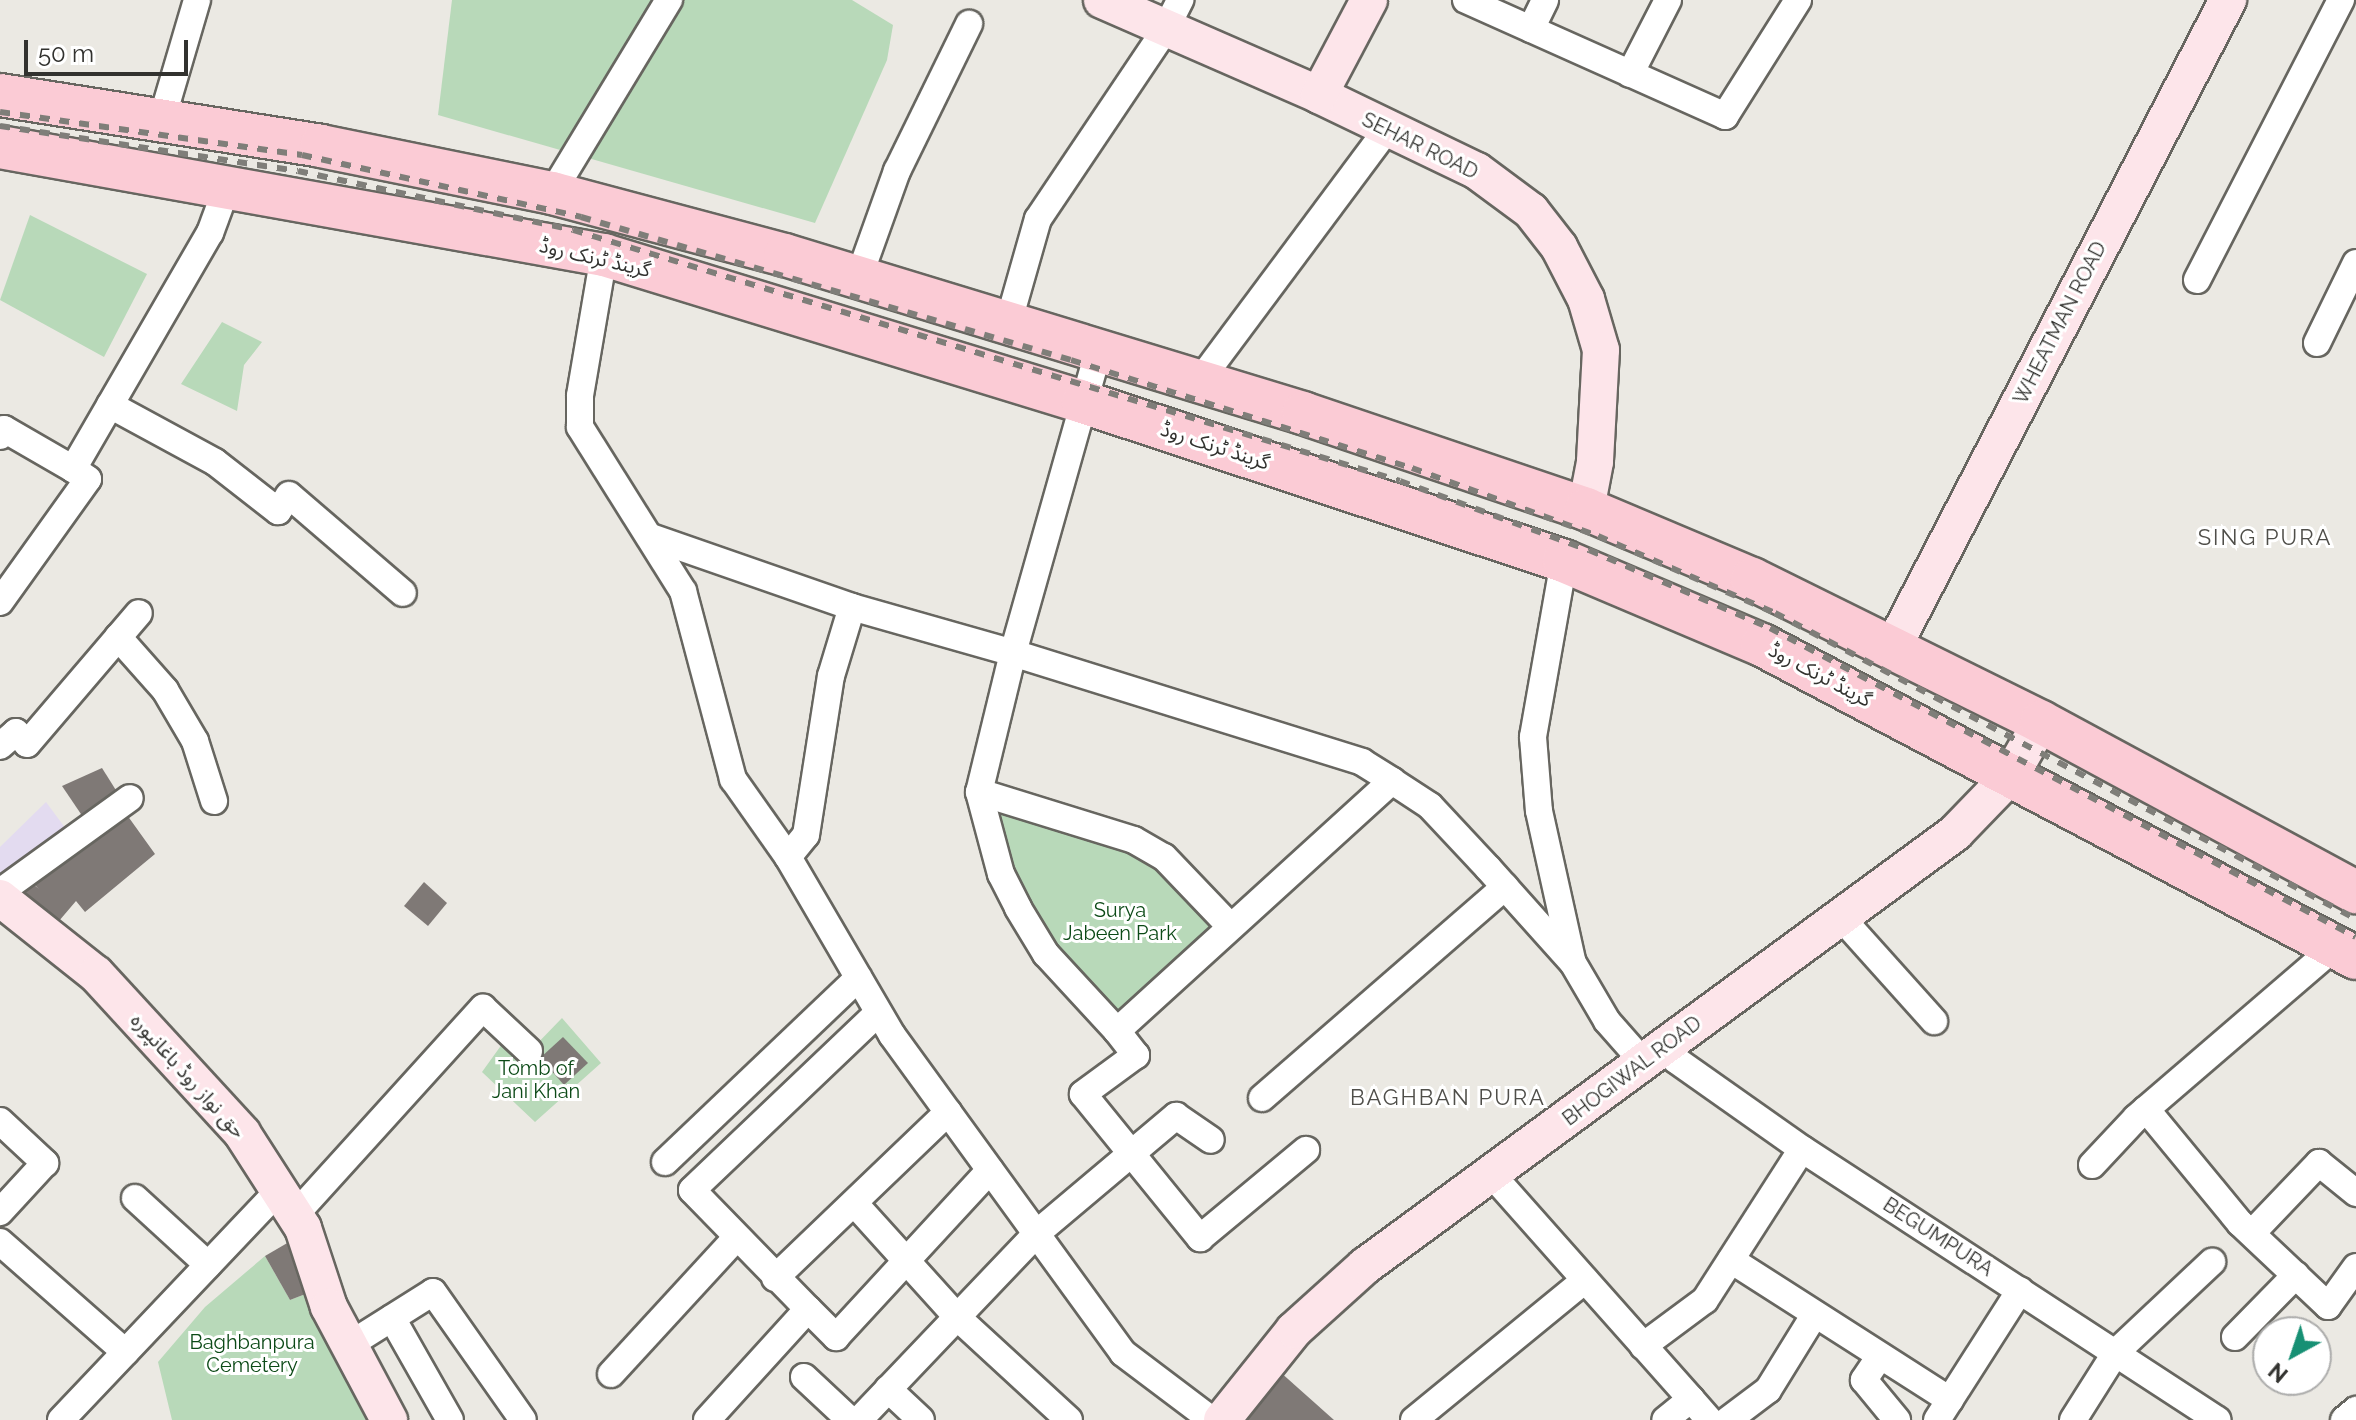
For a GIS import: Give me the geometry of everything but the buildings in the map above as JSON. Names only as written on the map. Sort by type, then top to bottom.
[{"type":"main road","name":"SEHAR ROAD","points":[[1102,0],[1172,15],[1386,131],[1477,171],[1531,211],[1579,286],[1601,350],[1595,462],[1586,509]]},
{"type":"main road","points":[[1319,95],[1369,0]]},
{"type":"main road","name":"WHEATMAN ROAD","points":[[1893,647],[2228,0]]},
{"type":"main road","points":[[0,95],[162,119],[552,193],[859,277],[1008,324],[1201,379],[1586,509],[1893,647],[2041,722],[2356,892]]},
{"type":"main road","name":"گرینڈ ٹرنک روڈ","points":[[0,147],[228,184],[604,255],[1083,402],[1564,561],[1762,645],[2346,953]]},
{"type":"main road","name":"BHOGIWAL ROAD","points":[[1222,1420],[1294,1330],[1353,1276],[1656,1055],[1838,914],[1955,833],[2011,775],[2041,722]]},
{"type":"main road","name":"حق نواز روڈ باغانپورہ","points":[[0,898],[96,974],[242,1133],[287,1202],[349,1345],[389,1420]]},
{"type":"street","points":[[162,119],[197,0]]},
{"type":"street","points":[[552,193],[669,0]]},
{"type":"street","points":[[1466,0],[1725,116],[1798,0]]},
{"type":"street","points":[[1531,29],[1545,0]]},
{"type":"street","points":[[1630,74],[1668,0]]},
{"type":"street","points":[[2197,280],[2341,0]]},
{"type":"street","points":[[1008,324],[1038,219],[1172,15]]},
{"type":"street","points":[[859,277],[897,171],[969,24]]},
{"type":"street","points":[[1201,379],[1386,131]]},
{"type":"street","points":[[73,469],[210,233],[228,184]]},
{"type":"street","points":[[604,255],[580,396],[580,427],[651,537],[694,616],[733,779],[788,857],[878,1013],[1123,1353],[1212,1420]]},
{"type":"street","points":[[2317,343],[2356,263]]},
{"type":"street","points":[[1099,349],[1013,653],[979,792],[1001,874],[1018,908],[1046,954],[1136,1055],[1083,1094],[1200,1238],[1306,1150]]},
{"type":"street","points":[[110,405],[215,462],[278,511],[289,495],[403,593]]},
{"type":"street","points":[[0,602],[88,479],[1,431]]},
{"type":"street","points":[[651,537],[852,607],[1013,653],[1362,762],[1430,806],[1573,963]]},
{"type":"street","points":[[1564,561],[1533,737],[1539,811],[1573,963]]},
{"type":"street","points":[[788,857],[806,835],[831,676],[852,607]]},
{"type":"street","points":[[0,746],[16,732],[27,744],[139,613]]},
{"type":"street","points":[[118,637],[165,690],[195,741],[214,801]]},
{"type":"street","points":[[1117,1031],[1229,925],[1392,781]]},
{"type":"street","points":[[979,792],[1134,840],[1164,857],[1229,925]]},
{"type":"street","points":[[0,892],[130,798]]},
{"type":"street","points":[[1262,1098],[1505,887]]},
{"type":"street","points":[[1838,914],[1934,1021]]},
{"type":"street","points":[[2092,1165],[2146,1109],[2346,953]]},
{"type":"street","name":"BEGUMPURA","points":[[1573,963],[1607,1021],[1656,1055],[1676,1060],[1802,1149],[2116,1352],[2184,1411],[2217,1420]]},
{"type":"street","points":[[665,1162],[858,978]]},
{"type":"street","points":[[61,1420],[208,1265],[287,1202],[483,1008],[529,1051]]},
{"type":"street","points":[[878,1013],[692,1190],[836,1337],[990,1170]]},
{"type":"street","points":[[2146,1109],[2252,1233],[2328,1306],[2356,1267]]},
{"type":"street","points":[[775,1278],[948,1112]]},
{"type":"street","points":[[859,1420],[1037,1233],[1176,1116],[1211,1140]]},
{"type":"street","points":[[0,1121],[45,1163],[0,1212]]},
{"type":"street","points":[[1643,1346],[1705,1300],[1802,1149]]},
{"type":"street","points":[[2252,1233],[2319,1163],[2356,1193]]},
{"type":"street","points":[[1493,1176],[1709,1420]]},
{"type":"street","points":[[135,1198],[208,1265]]},
{"type":"street","points":[[855,1204],[957,1317],[1069,1420]]},
{"type":"street","points":[[611,1374],[737,1237]]},
{"type":"street","points":[[0,1242],[125,1352]]},
{"type":"street","points":[[1731,1260],[1880,1356],[1944,1410],[2020,1290]]},
{"type":"street","points":[[2073,1420],[2116,1352],[2212,1262]]},
{"type":"street","points":[[2235,1337],[2296,1275]]},
{"type":"street","points":[[1414,1420],[1585,1280]]},
{"type":"street","points":[[349,1345],[433,1292],[523,1420]]},
{"type":"street","points":[[715,1418],[808,1309]]},
{"type":"street","points":[[1728,1420],[1768,1390],[1815,1314]]},
{"type":"street","points":[[392,1318],[450,1420]]},
{"type":"street","points":[[1880,1356],[1864,1380],[1883,1415]]},
{"type":"street","points":[[804,1377],[850,1420]]},
{"type":"street","points":[[888,1389],[921,1420]]},
{"type":"street","points":[[1669,1419],[1691,1399]]},
{"type":"street","points":[[2344,1420],[2356,1410]]},
{"type":"shaded area","points":[[46,802],[69,833],[0,883],[0,847]]},
{"type":"green space","points":[[452,0],[852,0],[893,25],[887,60],[815,223],[438,115]]},
{"type":"green space","points":[[30,215],[147,274],[104,357],[0,300]]},
{"type":"green space","points":[[222,322],[262,342],[244,365],[237,411],[181,384]]},
{"type":"green space","name":"Surya Jabeen Park","points":[[979,792],[1134,840],[1229,925],[1117,1031],[1046,954]]},
{"type":"green space","name":"Tomb of Jani Khan","points":[[562,1018],[601,1063],[535,1122],[482,1072],[510,1033],[530,1051]]},
{"type":"green space","name":"Baghbanpura Cemetery","points":[[265,1256],[290,1300],[308,1293],[375,1420],[172,1420],[158,1362],[205,1307]]},
{"type":"railway","points":[[0,112],[302,155],[581,217],[1071,360],[1412,468],[1598,536],[1775,613],[2356,919]]},
{"type":"railway","points":[[0,126],[298,171],[573,230],[1400,481],[1589,550],[1770,628],[2356,937]]},
{"type":"district","name":"SING PURA","points":[[2265,538]]},
{"type":"district","name":"BAGHBAN PURA","points":[[1448,1098]]}]
